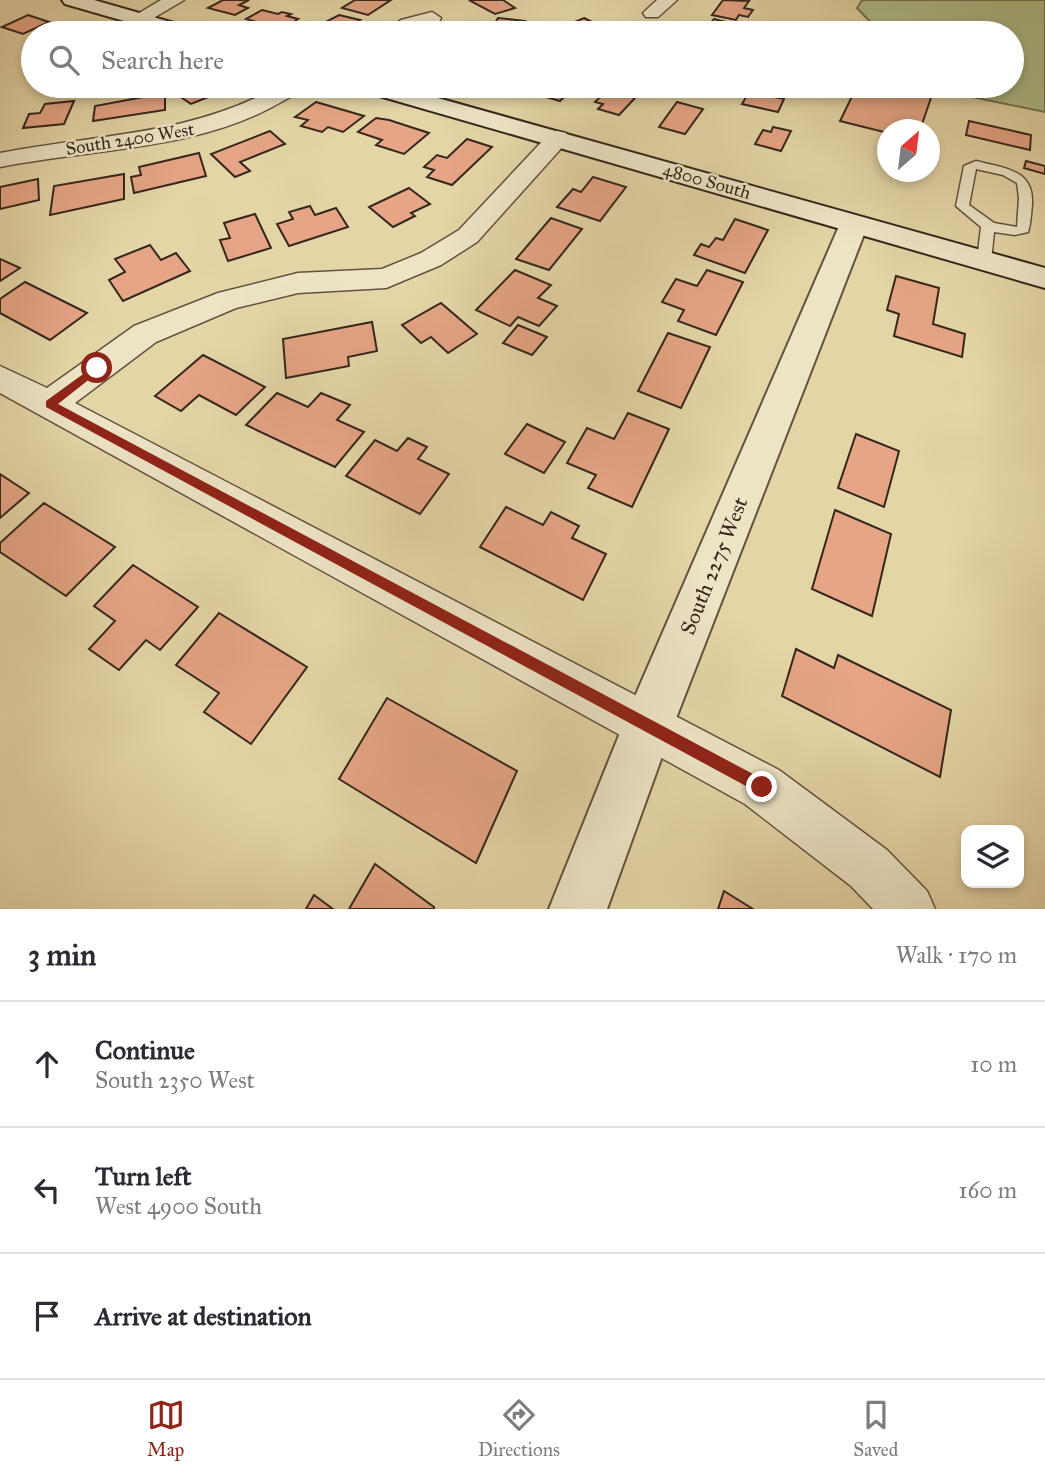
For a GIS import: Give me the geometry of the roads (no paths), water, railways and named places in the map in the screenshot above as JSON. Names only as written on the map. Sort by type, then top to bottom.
[{"type":"main road","points":[[72,0],[145,21]]},
{"type":"main road","name":"4800 South","points":[[413,98],[1045,278]]},
{"type":"main road","name":"South 2275 West","points":[[578,909],[648,726],[854,224]]},
{"type":"street","points":[[138,19],[175,0]]},
{"type":"street","points":[[652,13],[668,0]]},
{"type":"street","points":[[420,21],[432,18]]},
{"type":"street","name":"South 2400 West","points":[[0,160],[140,141],[198,129],[251,109],[272,98]]},
{"type":"street","points":[[50,404],[145,334],[228,300],[298,284],[386,278],[431,259],[468,236],[558,138]]},
{"type":"street","points":[[0,378],[762,787],[869,868],[909,909]]},
{"type":"lane","points":[[976,165],[1012,174],[1023,181],[1027,189],[1023,229],[1016,232],[988,225],[962,205],[970,166],[976,165]]},
{"type":"lane","points":[[984,261],[988,225]]}]
